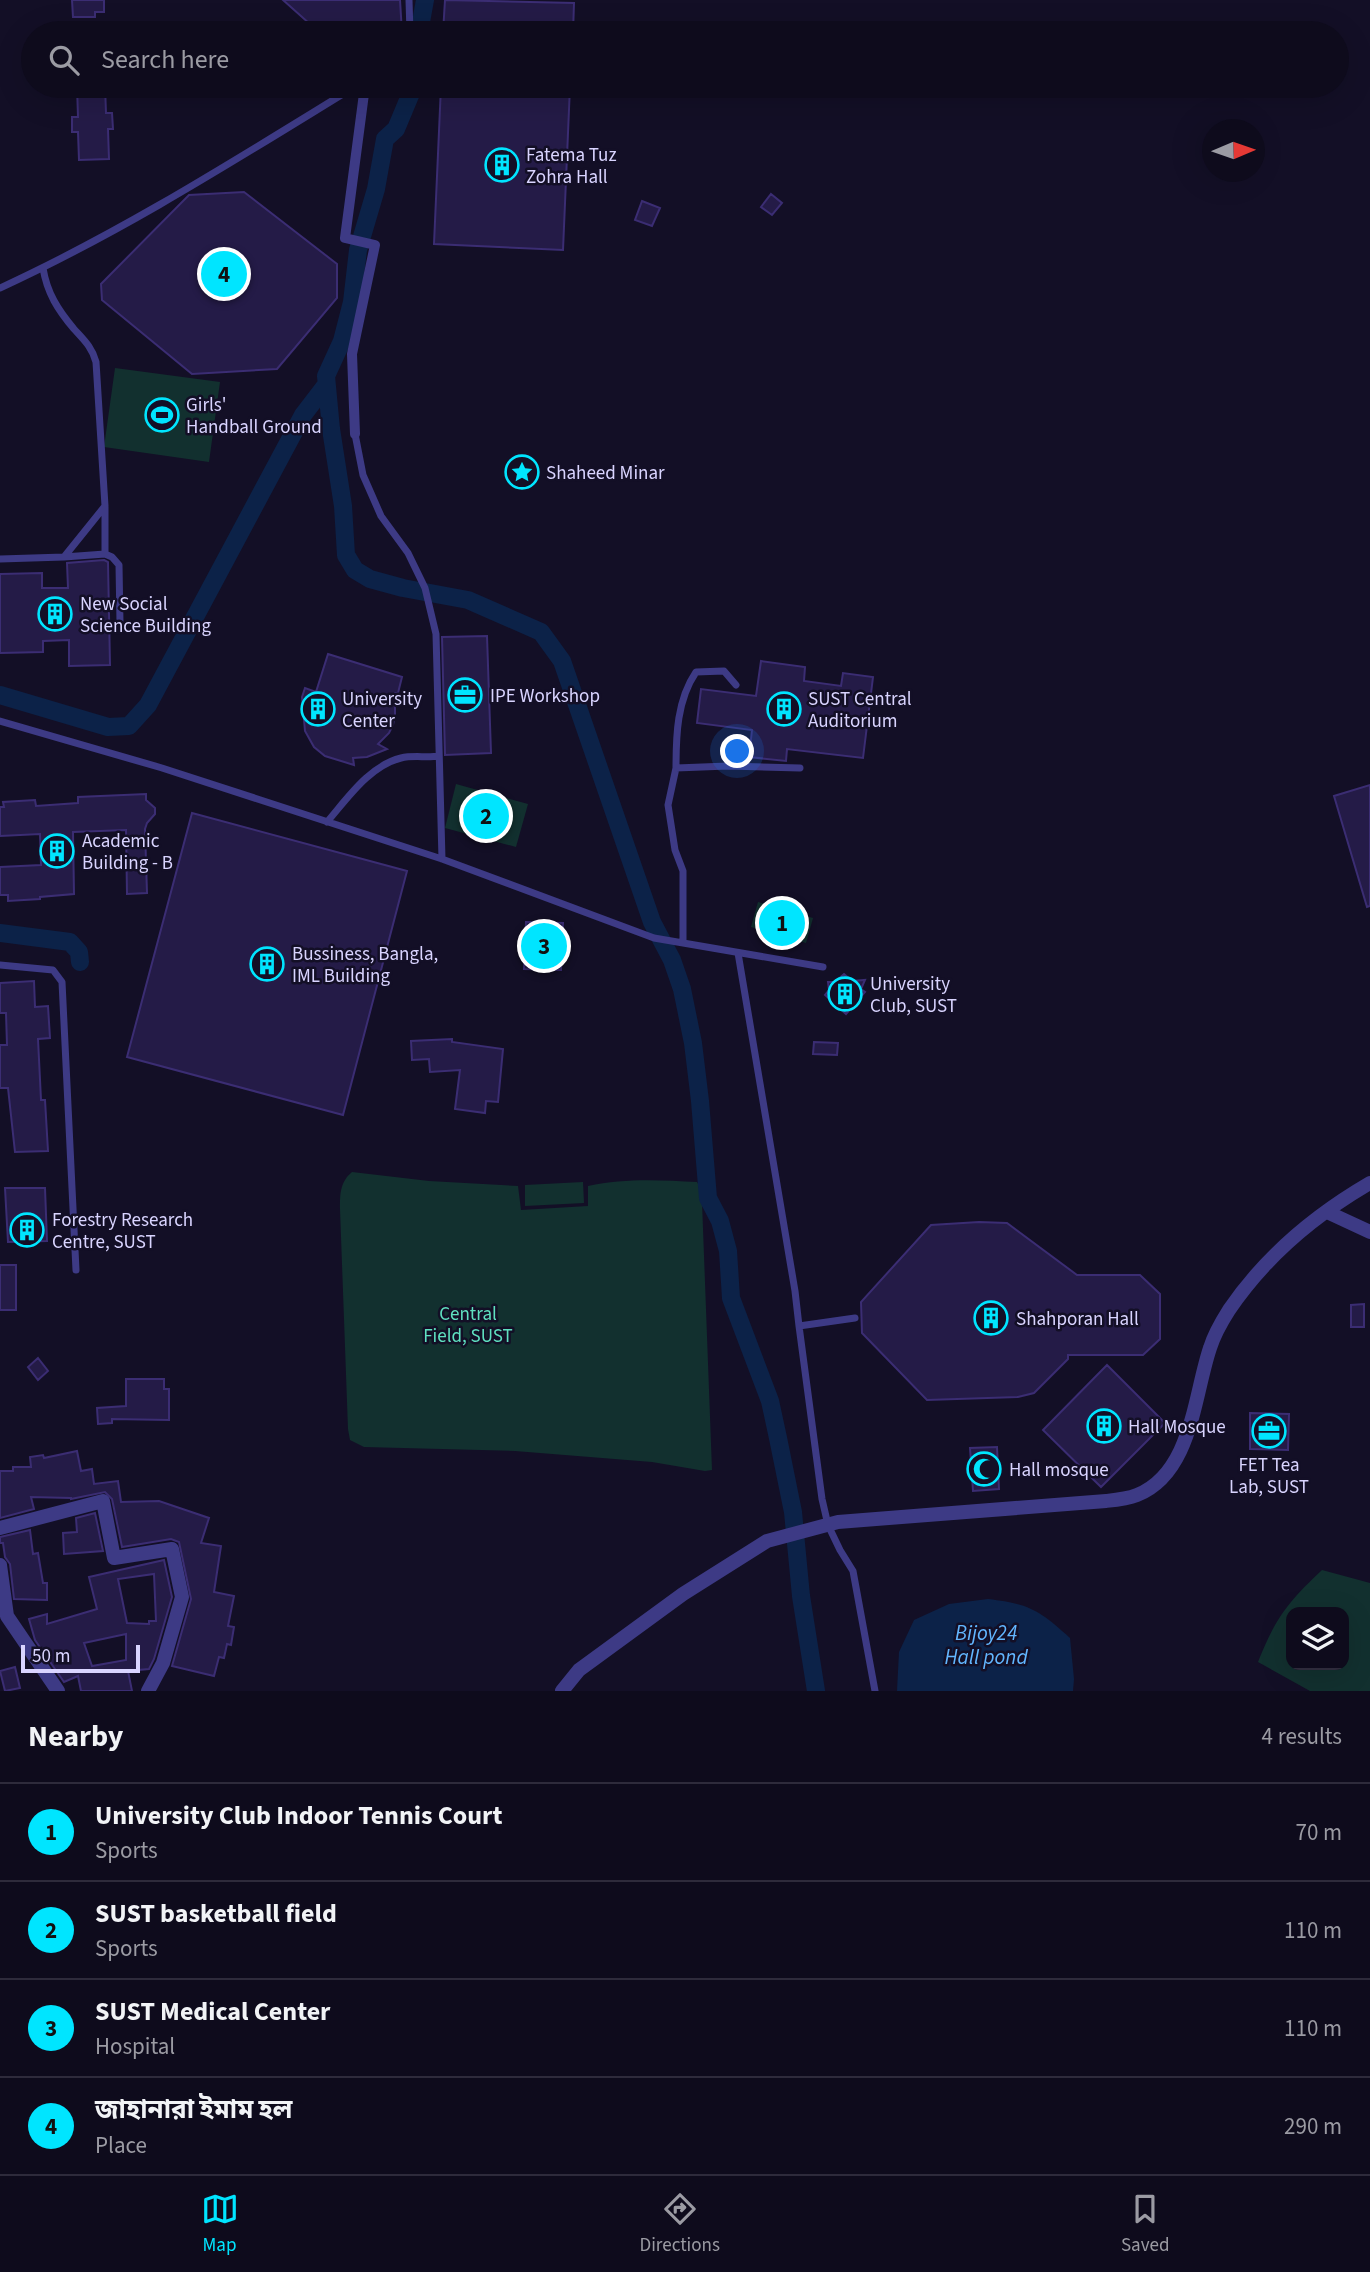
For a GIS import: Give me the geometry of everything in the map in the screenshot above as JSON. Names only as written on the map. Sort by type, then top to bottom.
[{"type":"street","points":[[355,434],[352,355],[375,245],[345,238],[363,98]]},
{"type":"street","points":[[562,1691],[579,1670],[683,1594],[767,1541],[838,1521],[1106,1501],[1137,1495],[1148,1489],[1167,1471],[1183,1443],[1199,1397],[1211,1344],[1228,1311],[1269,1260],[1288,1242],[1370,1183]]},
{"type":"street","points":[[1327,1212],[1370,1232]]},
{"type":"street","points":[[0,1528],[103,1501],[114,1558],[172,1549],[182,1597],[163,1663],[148,1691]]},
{"type":"street","points":[[0,1564],[7,1615],[58,1691]]},
{"type":"lane","points":[[410,0],[410,21]]},
{"type":"lane","points":[[0,288],[95,242],[336,98]]},
{"type":"lane","points":[[43,268],[46,286],[54,302],[92,348],[96,362],[105,506],[105,554]]},
{"type":"lane","points":[[355,434],[363,475],[380,516],[408,554],[425,588],[436,634],[442,859]]},
{"type":"lane","points":[[64,557],[105,506]]},
{"type":"lane","points":[[0,559],[105,554],[111,556],[119,565],[120,623]]},
{"type":"lane","points":[[683,943],[683,871],[673,842],[668,805],[676,768],[676,740],[685,689],[696,672],[724,671],[736,685]]},
{"type":"lane","points":[[0,722],[162,768],[442,859],[654,937],[823,967]]},
{"type":"lane","points":[[327,822],[367,775],[401,758],[425,759],[439,756]]},
{"type":"lane","points":[[676,768],[800,768]]},
{"type":"lane","points":[[738,953],[795,1291],[822,1499],[828,1525],[853,1570],[874,1691]]},
{"type":"lane","points":[[0,965],[53,970],[62,982],[76,1270]]},
{"type":"lane","points":[[799,1326],[855,1318]]},
{"type":"green space","name":"Girls' Handball Ground","points":[[115,368],[220,382],[209,462],[104,447]]},
{"type":"green space","points":[[456,784],[528,804],[516,847],[445,828]]},
{"type":"green space","points":[[758,902],[813,918],[806,943],[751,927]]},
{"type":"green space","name":"Central Field, SUST","points":[[352,1172],[429,1181],[518,1186],[521,1210],[588,1206],[588,1186],[602,1183],[642,1180],[697,1182],[702,1202],[712,1470],[652,1462],[515,1451],[364,1447],[350,1440],[340,1204],[343,1184]]},
{"type":"green space","points":[[583,1182],[584,1203],[525,1206],[525,1185]]},
{"type":"green space","points":[[1322,1570],[1370,1583],[1370,1691],[1310,1691],[1258,1662],[1271,1633],[1286,1609],[1286,1670],[1349,1670],[1349,1607],[1288,1607]]},
{"type":"water","name":"Bijoy24 Hall pond","points":[[988,1599],[1014,1603],[1033,1610],[1070,1638],[1073,1691],[897,1691],[899,1652],[914,1620],[949,1604]]},
{"type":"building","points":[[72,0],[104,0],[104,12],[95,12],[95,17],[73,17]]},
{"type":"building","points":[[283,0],[400,0],[401,21],[307,21]]},
{"type":"building","points":[[445,0],[574,3],[573,21],[444,21]]},
{"type":"building","points":[[77,98],[105,98],[106,113],[112,113],[113,129],[108,129],[109,159],[79,160],[78,132],[72,132],[72,117],[78,117]]},
{"type":"building","name":"Fatema Tuz Zohra Hall","points":[[440,98],[569,98],[563,250],[434,244]]},
{"type":"building","points":[[244,192],[337,264],[337,298],[277,369],[192,374],[102,300],[101,284],[189,195]]},
{"type":"building","points":[[771,194],[782,203],[772,215],[761,207]]},
{"type":"building","points":[[642,201],[660,208],[652,226],[635,220]]},
{"type":"building","name":"New Social Science Building","points":[[108,562],[110,665],[69,666],[69,640],[43,641],[43,652],[0,653],[0,574],[42,573],[42,588],[68,588],[67,563]]},
{"type":"building","name":"IPE Workshop","points":[[487,636],[491,753],[445,755],[442,637]]},
{"type":"building","name":"University Center","points":[[328,654],[402,677],[398,693],[395,693],[393,725],[378,744],[387,749],[367,757],[353,758],[354,765],[325,756],[314,747],[305,731],[302,697],[305,688],[316,692]]},
{"type":"building","name":"SUST Central Auditorium","points":[[761,661],[805,667],[804,681],[841,686],[843,673],[873,677],[863,758],[787,749],[786,761],[749,757],[752,730],[697,723],[701,689],[756,696]]},
{"type":"building","points":[[1370,785],[1370,906],[1367,907],[1334,796]]},
{"type":"building","points":[[146,794],[146,800],[155,808],[155,814],[145,829],[147,893],[127,894],[126,830],[73,832],[74,894],[8,901],[8,895],[0,895],[0,867],[41,865],[40,834],[0,836],[0,807],[4,807],[3,802],[35,800],[36,806],[78,803],[78,797]]},
{"type":"building","name":"Bussiness, Bangla, IML Building","points":[[192,813],[407,871],[343,1115],[127,1057]]},
{"type":"building","points":[[526,922],[563,923],[561,970],[524,969]]},
{"type":"building","name":"University Club, SUST","points":[[844,974],[852,981],[865,980],[861,989],[865,992],[846,1014],[825,995],[829,990],[828,982],[835,982]]},
{"type":"building","points":[[34,981],[35,1007],[48,1006],[50,1038],[38,1039],[41,1100],[45,1100],[48,1151],[15,1152],[8,1088],[0,1088],[0,1045],[7,1045],[6,1013],[0,1013],[0,983]]},
{"type":"building","points":[[452,1039],[452,1042],[503,1049],[498,1102],[486,1101],[485,1113],[455,1109],[460,1070],[430,1072],[429,1059],[412,1060],[411,1041]]},
{"type":"building","points":[[814,1042],[838,1043],[837,1055],[813,1054]]},
{"type":"building","points":[[5,1188],[45,1188],[47,1241],[8,1242]]},
{"type":"building","name":"Shahporan Hall","points":[[1007,1223],[1077,1275],[1140,1275],[1160,1294],[1160,1339],[1143,1355],[1068,1355],[1068,1359],[1034,1393],[1018,1397],[927,1400],[862,1333],[861,1302],[931,1225]]},
{"type":"building","points":[[0,1265],[16,1265],[16,1310],[0,1310]]},
{"type":"building","points":[[1364,1304],[1364,1327],[1351,1327],[1351,1305]]},
{"type":"building","points":[[38,1358],[48,1371],[38,1380],[28,1367]]},
{"type":"building","name":"Hall Mosque","points":[[1107,1365],[1165,1423],[1101,1487],[1043,1430]]},
{"type":"building","points":[[126,1379],[164,1379],[164,1389],[169,1389],[169,1420],[112,1419],[112,1423],[98,1424],[97,1408],[126,1406]]},
{"type":"building","name":"FET Tea Lab, SUST","points":[[1250,1413],[1289,1414],[1288,1450],[1250,1449]]},
{"type":"building","points":[[997,1447],[999,1489],[973,1491],[970,1448]]},
{"type":"building","points":[[77,1451],[81,1471],[92,1469],[94,1484],[118,1481],[121,1502],[159,1501],[209,1518],[201,1543],[221,1546],[214,1592],[234,1596],[228,1626],[234,1627],[231,1645],[227,1644],[224,1658],[219,1657],[214,1676],[172,1666],[191,1599],[179,1542],[171,1539],[122,1547],[112,1499],[105,1492],[71,1499],[31,1497],[34,1509],[0,1518],[0,1471],[13,1471],[13,1467],[31,1467],[30,1457],[43,1455],[44,1458]]},
{"type":"building","points":[[95,1513],[103,1551],[64,1554],[63,1533],[77,1532],[76,1518]]},
{"type":"building","points":[[30,1530],[33,1554],[38,1553],[43,1583],[47,1583],[47,1600],[14,1599],[10,1564],[5,1557],[3,1543],[0,1543],[0,1537]]},
{"type":"building","points":[[164,1560],[172,1597],[149,1669],[128,1671],[132,1691],[81,1691],[78,1676],[64,1682],[35,1640],[29,1619],[47,1614],[47,1624],[97,1609],[89,1577]],"holes":[[[154,1574],[156,1621],[149,1621],[149,1624],[127,1623],[118,1579]],[[126,1634],[126,1660],[92,1666],[84,1643]]]},
{"type":"building","points":[[15,1667],[20,1688],[5,1691],[0,1671]]},
{"type":"waterway","points":[[421,21],[425,0]]},
{"type":"waterway","points":[[409,98],[396,129],[385,139],[376,189],[358,250],[352,302],[342,341],[326,376],[343,506],[346,555],[355,570],[370,579],[468,600],[541,632],[562,661],[652,922],[672,960],[682,989],[693,1043],[708,1198],[720,1221],[728,1251],[731,1298],[770,1401],[793,1512],[801,1596],[816,1691]]},
{"type":"waterway","points":[[0,695],[108,727],[129,726],[148,705],[303,415],[326,385]]},
{"type":"waterway","points":[[0,933],[70,942],[79,952],[80,962]]},
{"type":"place","name":"Fatema Tuz Zohra Hall","points":[[502,165]]},
{"type":"place","name":"জাহানারা ইমাম হল","points":[[224,274]]},
{"type":"place","name":"Girls' Handball Ground","points":[[162,415]]},
{"type":"place","name":"Shaheed Minar","points":[[522,472]]},
{"type":"place","name":"New Social Science Building","points":[[55,614]]},
{"type":"place","name":"IPE Workshop","points":[[465,695]]},
{"type":"place","name":"University Center","points":[[318,709]]},
{"type":"place","name":"SUST Central Auditorium","points":[[784,709]]},
{"type":"place","name":"SUST basketball field","points":[[486,816]]},
{"type":"place","name":"Academic Building - B","points":[[57,851]]},
{"type":"place","name":"University Club Indoor Tennis Court","points":[[782,923]]},
{"type":"place","name":"SUST Medical Center","points":[[544,946]]},
{"type":"place","name":"Bussiness, Bangla, IML Building","points":[[267,964]]},
{"type":"place","name":"University Club, SUST","points":[[845,994]]},
{"type":"place","name":"Forestry Research Centre, SUST","points":[[27,1230]]},
{"type":"place","name":"Shahporan Hall","points":[[991,1318]]},
{"type":"place","name":"Hall Mosque","points":[[1104,1426]]},
{"type":"place","name":"FET Tea Lab, SUST","points":[[1269,1431]]},
{"type":"place","name":"Hall mosque","points":[[984,1469]]}]
